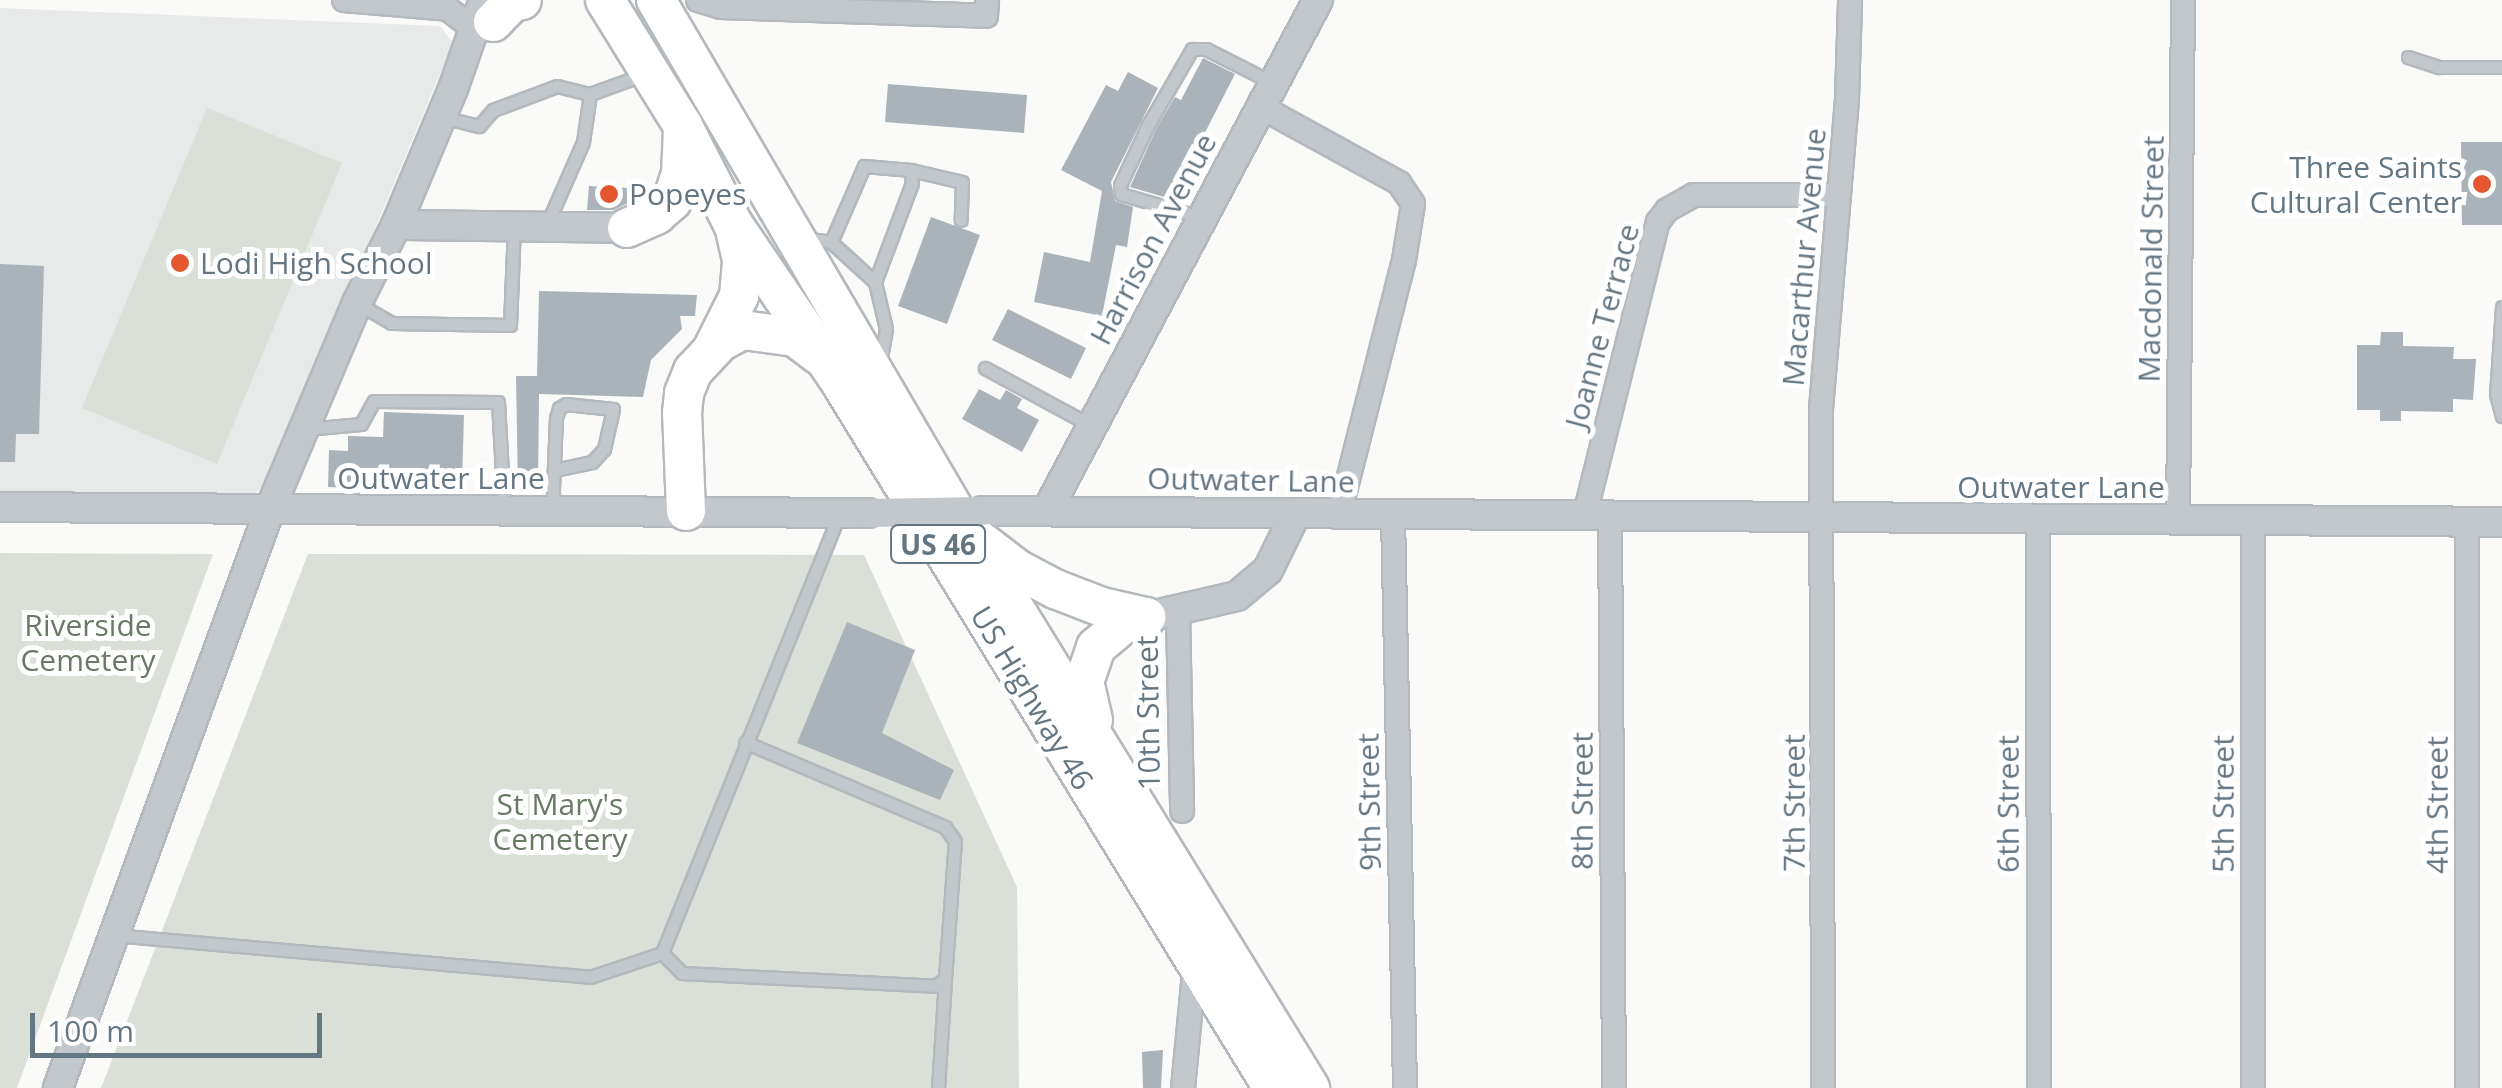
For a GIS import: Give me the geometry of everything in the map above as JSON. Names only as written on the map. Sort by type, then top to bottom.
[{"type":"highway","name":"US Highway 46","points":[[656,0],[813,240],[857,378],[1195,964],[1273,1088]]},
{"type":"highway","name":"US Highway 46","points":[[596,2],[650,72],[734,224],[973,519],[1110,760],[1310,1088]]},
{"type":"highway","points":[[627,228],[656,216],[672,202],[680,174],[683,126]]},
{"type":"highway","points":[[686,511],[684,393],[739,296],[742,260],[734,224]]},
{"type":"highway","points":[[710,352],[744,330],[780,332],[809,344],[857,378]]},
{"type":"highway","points":[[973,519],[1017,569],[1055,589],[1102,607],[1162,615]]},
{"type":"highway","points":[[1110,760],[1086,703],[1088,663],[1108,633],[1162,615]]},
{"type":"street","points":[[58,1088],[270,510],[453,89],[495,10],[448,9],[420,2],[344,0]]},
{"type":"street","points":[[698,0],[721,6],[986,8]]},
{"type":"street","name":"Harrison Avenue","points":[[1048,510],[1318,0]]},
{"type":"street","name":"Macarthur Avenue","points":[[1824,518],[1821,409],[1850,0]]},
{"type":"street","name":"Macdonald Street","points":[[2178,519],[2184,0]]},
{"type":"street","points":[[1267,95],[1399,183],[1413,204],[1404,260],[1339,514]]},
{"type":"street","name":"Joanne Terrace","points":[[1598,514],[1658,222],[1667,210],[1694,196],[1839,195]]},
{"type":"street","points":[[396,225],[627,228]]},
{"type":"street","name":"Outwater Lane","points":[[0,507],[855,513],[973,519],[1048,510],[2502,522]]},
{"type":"street","name":"8th Street","points":[[1598,514],[1614,1088]]},
{"type":"street","name":"10th Street","points":[[1182,811],[1162,615],[1237,596],[1268,570],[1295,515]]},
{"type":"street","name":"9th Street","points":[[1393,515],[1405,1088]]},
{"type":"street","name":"7th Street","points":[[1823,1088],[1824,518]]},
{"type":"street","name":"6th Street","points":[[2038,520],[2039,1088]]},
{"type":"street","name":"5th Street","points":[[2253,520],[2253,1088]]},
{"type":"street","name":"4th Street","points":[[2467,522],[2467,1088]]},
{"type":"street","points":[[1183,1088],[1195,964]]},
{"type":"street","points":[[1286,1047],[1332,1088]]},
{"type":"lane","points":[[1201,217],[1122,194],[1120,184],[1148,124],[1192,49],[1206,49],[1267,95]]},
{"type":"lane","points":[[2408,57],[2438,67],[2502,67]]},
{"type":"lane","points":[[442,117],[480,126],[493,110],[557,86],[590,94],[650,72]]},
{"type":"lane","points":[[545,228],[582,142],[590,94]]},
{"type":"lane","points":[[874,282],[813,240],[864,166],[912,170],[962,182],[961,220]]},
{"type":"lane","points":[[857,378],[886,329],[874,282],[912,183],[912,170]]},
{"type":"lane","points":[[358,303],[391,323],[510,325],[514,228]]},
{"type":"lane","points":[[2502,307],[2496,394],[2502,416]]},
{"type":"lane","points":[[986,368],[1090,425]]},
{"type":"lane","points":[[303,430],[361,424],[374,401],[498,402],[504,511]]},
{"type":"lane","points":[[554,470],[592,462],[604,449],[613,408],[566,404],[560,408],[554,470],[554,511]]},
{"type":"lane","points":[[662,953],[745,742],[855,513]]},
{"type":"lane","points":[[745,742],[946,826],[955,840],[938,1088]]},
{"type":"lane","points":[[113,936],[590,976],[662,953]]},
{"type":"lane","points":[[662,953],[682,973],[935,986],[944,979]]},
{"type":"shaded area","name":"Lodi High School","points":[[0,8],[440,26],[453,43],[268,483],[249,498],[0,499]]},
{"type":"green space","points":[[207,108],[342,163],[217,464],[82,408]]},
{"type":"green space","name":"Riverside Cemetery","points":[[0,553],[213,554],[17,1088],[0,1088]]},
{"type":"green space","name":"St Mary's Cemetery","points":[[308,554],[864,555],[1017,887],[1019,1088],[101,1088]]},
{"type":"building","points":[[1203,58],[1235,74],[1171,199],[1130,187],[1156,129],[1175,97],[1181,100]]},
{"type":"building","points":[[1128,72],[1158,88],[1111,182],[1115,201],[1133,207],[1127,247],[1116,245],[1102,316],[1034,302],[1044,252],[1090,262],[1102,191],[1061,170],[1106,85],[1118,91]]},
{"type":"building","points":[[888,84],[1027,95],[1024,133],[885,122]]},
{"type":"building","name":"Three Saints Cultural Center","points":[[2461,142],[2502,142],[2502,225],[2462,225]]},
{"type":"building","name":"Popeyes","points":[[589,186],[629,188],[628,203],[614,210],[587,210]]},
{"type":"building","points":[[931,217],[980,235],[947,324],[898,306]]},
{"type":"building","points":[[0,264],[44,266],[39,434],[16,434],[15,462],[0,462]]},
{"type":"building","points":[[539,291],[697,295],[695,316],[680,316],[682,329],[651,360],[643,397],[539,394],[538,489],[518,490],[516,376],[537,376]]},
{"type":"building","points":[[1008,309],[1086,348],[1071,379],[992,340]]},
{"type":"building","points":[[2381,332],[2403,332],[2403,346],[2454,347],[2453,359],[2476,359],[2473,400],[2453,399],[2453,412],[2401,411],[2401,421],[2380,421],[2380,410],[2357,410],[2357,345],[2380,345]]},
{"type":"building","points":[[979,389],[1000,400],[1006,390],[1022,399],[1017,408],[1039,420],[1022,452],[962,419]]},
{"type":"building","points":[[384,412],[464,415],[462,483],[352,479],[351,488],[328,487],[329,450],[348,451],[348,436],[383,437]]},
{"type":"building","points":[[847,622],[915,650],[882,733],[954,770],[940,800],[797,743]]},
{"type":"building","points":[[1163,1050],[1161,1088],[1143,1088],[1142,1052]]},
{"type":"place","name":"Three Saints Cultural Center","points":[[2482,184]]},
{"type":"place","name":"Popeyes","points":[[609,194]]},
{"type":"place","name":"Lodi High School","points":[[180,263]]}]
